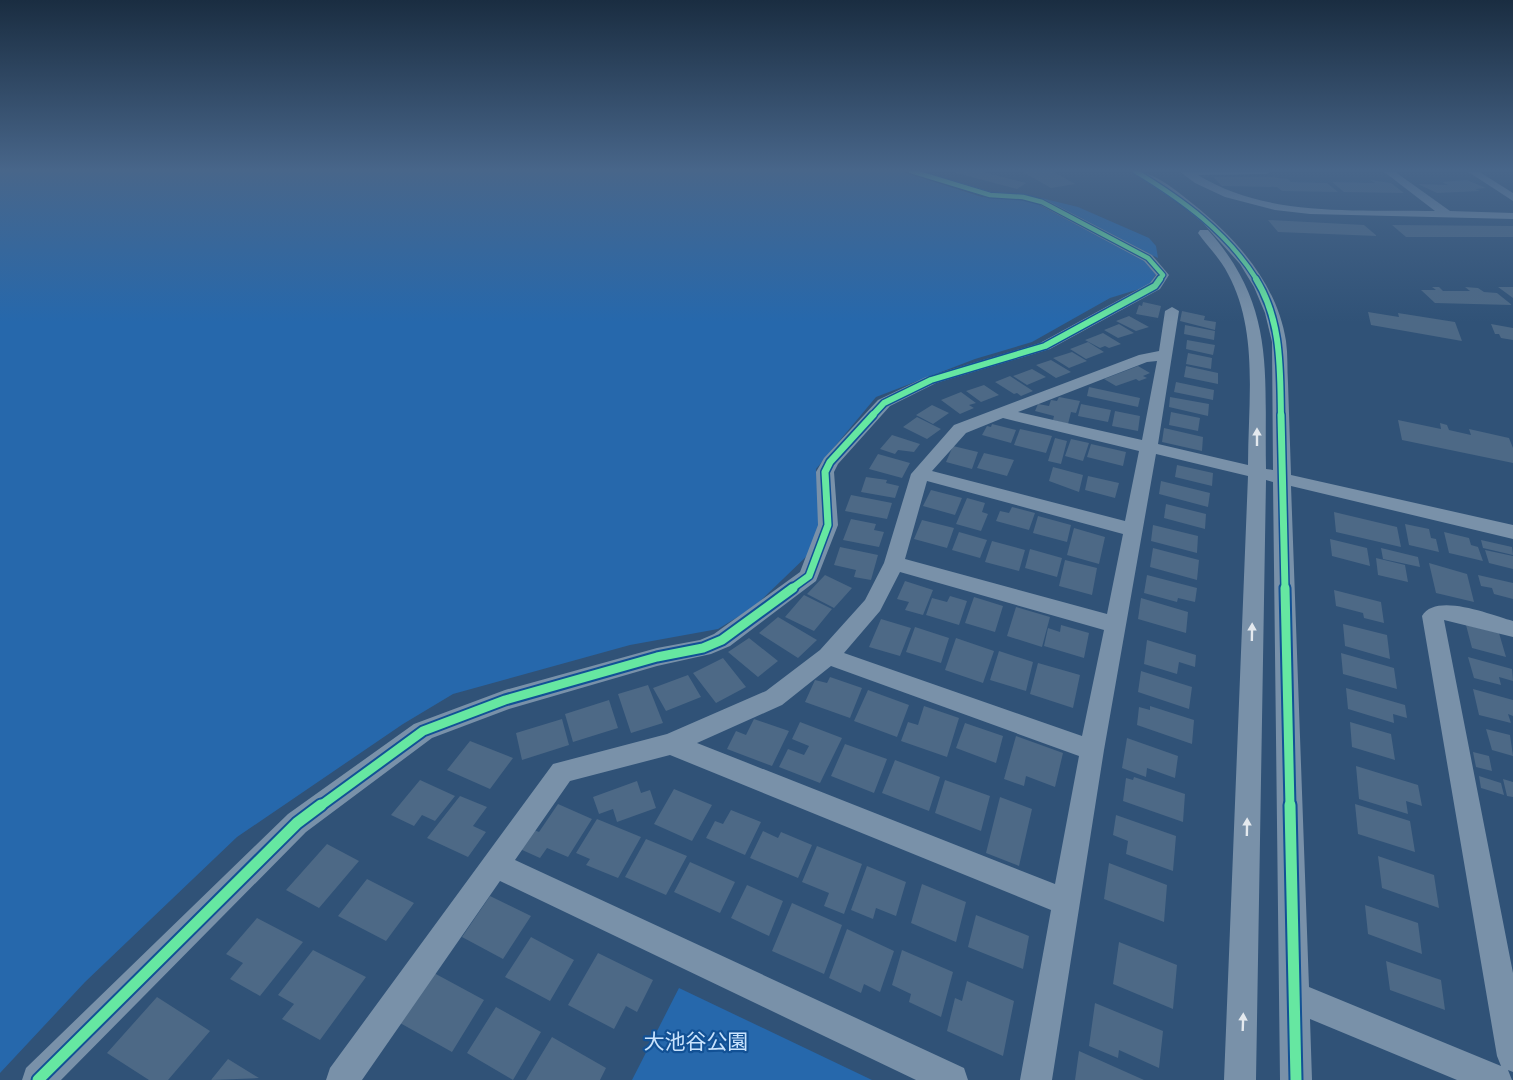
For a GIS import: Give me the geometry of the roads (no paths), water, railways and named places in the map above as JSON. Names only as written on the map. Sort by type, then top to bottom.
[{"type":"street","points":[[38,1080],[297,823],[423,731],[505,700],[657,657],[703,648],[722,640],[809,576],[828,525],[825,472],[830,462],[884,403],[931,380],[1045,346],[1128,298],[1155,286],[1162,274],[1148,258],[1079,221]]},
{"type":"street","points":[[1191,221],[1220,251],[1242,289],[1256,337],[1257,473],[1240,1080]]},
{"type":"street","points":[[1210,221],[1240,254],[1256,277],[1276,322],[1280,360],[1296,1080]]},
{"type":"street","points":[[1036,1080],[1092,750],[1166,355],[1172,311]]},
{"type":"street","points":[[350,1077],[562,772],[671,744],[774,698],[828,656],[873,605],[894,563],[920,474],[960,429],[1144,358],[1166,355]]},
{"type":"street","points":[[1001,413],[1513,532]]},
{"type":"street","points":[[920,474],[1134,530]]},
{"type":"street","points":[[894,563],[1116,625]]},
{"type":"street","points":[[1513,629],[1444,611],[1433,616],[1513,1056]]},
{"type":"street","points":[[828,656],[1092,750]]},
{"type":"street","points":[[671,744],[1066,902]]},
{"type":"street","points":[[496,865],[952,1080]]},
{"type":"street","points":[[1295,997],[1496,1080]]},
{"type":"park label","name":"大池谷公園","points":[[696,1041]]}]
